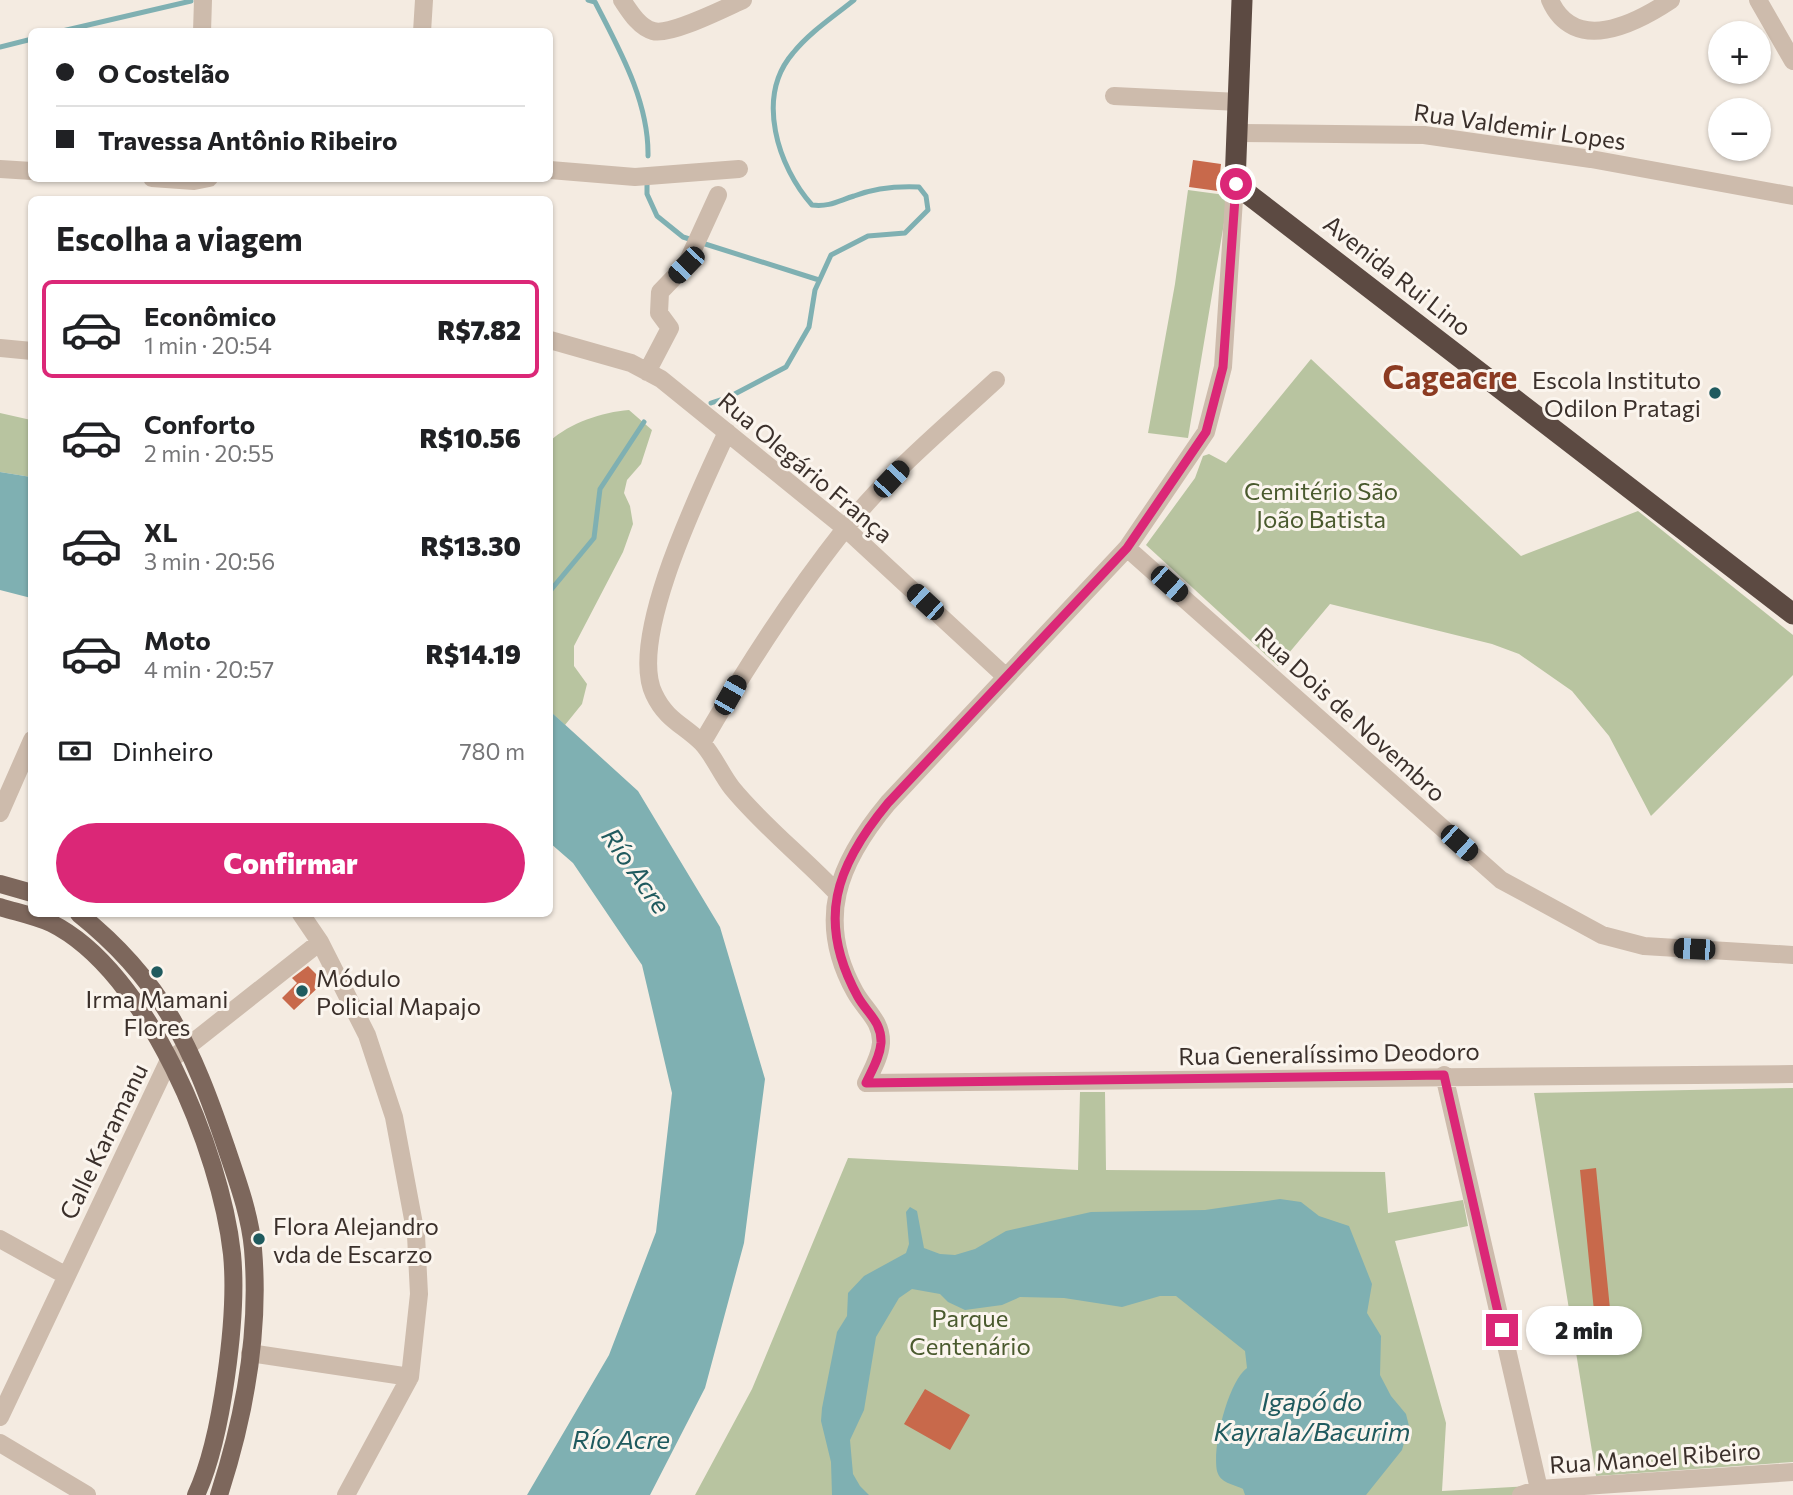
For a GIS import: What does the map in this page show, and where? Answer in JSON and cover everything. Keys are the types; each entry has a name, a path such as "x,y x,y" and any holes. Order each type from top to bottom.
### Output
{"highway":[{"path":"1236,184 1242,0"},
{"name":"Avenida Rui Lino","path":"1236,184 1793,614"}],"main road":[{"path":"0,884 28,892"},
{"path":"0,907 28,916"},
{"path":"32,917 51,923 104,964 150,1023 191,1108 212,1169 232,1256 231,1319 214,1439 196,1495"},
{"path":"83,917 112,940 141,972 188,1045 244,1199 253,1248 254,1296 250,1353 231,1458 219,1495"}],"street":[{"path":"202,28 203,0"},
{"path":"422,28 424,0"},
{"path":"622,0 645,27 662,32 743,0"},
{"path":"1550,0 1566,21 1582,30 1598,32 1622,27 1671,0"},
{"path":"1758,0 1793,61"},
{"path":"1114,96 1239,102"},
{"name":"Rua Valdemir Lopes","path":"1237,133 1424,135 1591,159 1793,196"},
{"path":"0,169 28,171"},
{"path":"553,170 635,177 739,169"},
{"path":"837,894 843,870 864,832 1004,676 1127,548 1206,432 1223,367 1236,184"},
{"path":"647,372 670,328 659,313 660,292 686,265 718,195"},
{"name":"Rua Olegário França","path":"553,341 631,363 647,372 727,432 845,528 1004,676"},
{"path":"0,348 28,351"},
{"path":"702,743 758,647 845,528 907,463 996,380"},
{"path":"727,432 675,554 653,628 648,664 653,693 672,721 702,743 730,786 837,894"},
{"name":"Rua Dois de Novembro","path":"1127,548 1501,880 1602,936 1644,946 1793,955"},
{"path":"0,813 28,749"},
{"name":"Rua Generalíssimo Deodoro","path":"837,894 833,924 842,967 861,1002 874,1017 879,1031 878,1056 866,1083 1444,1075 1793,1074"},
{"path":"303,917 320,942 367,1035 397,1129 416,1235 419,1294 410,1377 346,1495"},
{"name":"Calle Karamanu","path":"0,1417 168,1062 320,942"},
{"path":"1444,1075 1539,1489"},
{"path":"0,1239 65,1275"},
{"path":"250,1353 410,1377"},
{"path":"0,1443 87,1495"},
{"name":"Rua Manoel Ribeiro","path":"1521,1495 1539,1489 1793,1472"}],"green space":[{"path":"1188,190 1225,195 1225,217 1188,438 1148,433 1175,284"},
{"name":"Cemitério São João Batista","path":"1311,359 1521,556 1638,511 1793,635 1793,675 1651,816 1609,736 1572,691 1519,654 1492,644 1330,604 1278,666 1146,545 1195,478 1203,456 1209,454 1226,463"},
{"path":"629,410 652,430 641,464 627,480 624,493 630,506 633,524 623,552 574,646 574,666 587,684 582,704 565,725 553,714 553,439 587,419"},
{"path":"0,413 28,419 28,477 0,472"},
{"path":"1793,1088 1793,1462 1596,1476 1534,1093"},
{"name":"Parque Centenário","path":"1080,1092 1105,1092 1106,1170 1385,1172 1388,1213 1463,1200 1468,1226 1395,1241 1446,1423 1442,1491 1529,1486 1512,1495 695,1495 752,1389 848,1158 1078,1170"}],"water":[{"path":"0,472 28,477 28,597 0,590"},
{"name":"Río Acre","path":"553,714 638,791 720,927 765,1079 744,1243 705,1388 650,1495 527,1495 609,1355 656,1232 672,1093 642,965 573,863 553,846"},
{"name":"Igapó do Kayrala/Bacurim","path":"1280,1199 1301,1202 1319,1216 1349,1226 1372,1284 1367,1313 1381,1336 1380,1375 1391,1396 1406,1414 1409,1426 1402,1450 1366,1495 1245,1495 1243,1489 1221,1478 1216,1460 1219,1432 1228,1400 1240,1375 1247,1368 1245,1351 1176,1296 1160,1296 1122,1307 1064,1298 1020,1297 1002,1305 965,1310 948,1302 940,1294 912,1289 899,1298 876,1337 864,1410 850,1440 853,1474 869,1495 832,1495 831,1462 821,1421 837,1332 847,1316 848,1293 864,1276 906,1253 909,1244 906,1212 910,1207 917,1211 924,1248 940,1254 955,1255 975,1249 1006,1231 1091,1212 1205,1210"}],"building":[{"path":"1193,160 1221,164 1218,191 1189,187"},
{"name":"Módulo Policial Mapajo","path":"308,966 324,982 294,1010 282,998 297,983 292,978"},
{"path":"1596,1168 1611,1319 1595,1321 1580,1170"},
{"path":"925,1389 970,1415 950,1450 904,1424"}],"waterway":[{"path":"588,0 595,2 631,76 644,115 648,156"},
{"path":"711,403 729,397 786,367 809,327 815,290 831,255 868,236 905,233 928,210 926,196 919,187 878,189 829,204 812,205 789,171 781,152 773,110 775,90 782,71 793,53 807,38 854,0"},
{"path":"75,28 191,1"},
{"path":"0,47 28,40"},
{"path":"647,182 647,194 657,216 683,237 819,280"},
{"path":"553,587 594,538 600,489 644,422"}],"place":[{"name":"Escola Instituto Odilon Pratagi","path":"1715,393"},
{"name":"Irma Mamani Flores","path":"157,972"},
{"name":"Módulo Policial Mapajo","path":"302,991"},
{"name":"Flora Alejandro vda de Escarzo","path":"259,1239"}],"district":[{"name":"Cageacre","path":"1450,376"}],"route":[{"path":"1236,184 1223,367 1206,432 1186,466 1127,548 1004,676 888,803 864,832 843,870 833,924 842,967 861,1002 874,1017 881,1042 866,1083 1444,1075 1502,1330"}]}
